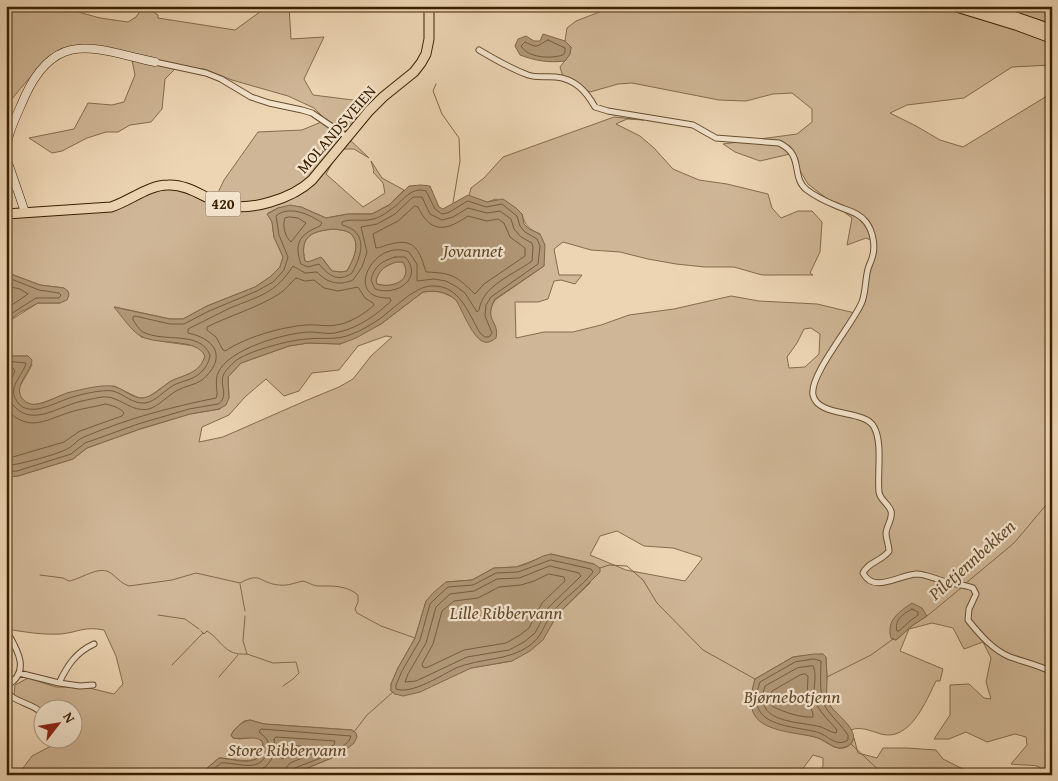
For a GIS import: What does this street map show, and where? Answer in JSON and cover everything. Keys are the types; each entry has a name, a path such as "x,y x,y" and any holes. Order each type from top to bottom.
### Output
{"highway":[{"path":"955,6 1052,38"},
{"path":"982,6 1052,30"}],"main road":[{"name":"MOLANDSVEIEN","path":"6,214 111,206 126,202 154,188 168,184 182,186 229,206 244,206 265,202 292,194 306,186 383,96 414,72 421,63 426,54 429,39 429,6"}],"street":[{"path":"6,150 14,121 34,77 44,64 56,56 73,49 90,48 206,73 269,103 312,113 347,137"},
{"path":"479,50 526,74 536,77 558,77 576,84 587,92 595,106 608,111 693,124 716,138 779,143 792,152 798,176 804,187 832,204 856,213 867,223 874,247 868,269 865,292 852,321 818,375 814,384 813,394 821,406 864,419 870,422 876,432 879,490 882,499 891,511 886,534 889,551 885,556 865,569 863,573 872,582 884,582 916,574 973,588 976,594 968,609 968,620 988,642 1011,657 1052,672"},
{"path":"6,157 25,212"},
{"path":"6,630 17,648 21,667 16,679 6,686"},
{"path":"58,683 77,655 94,644"},
{"path":"19,673 58,683 80,686 93,685"},
{"path":"6,692 17,700 32,706"}],"shaded area":[{"path":"6,6 57,6 100,18 128,22 136,17 144,6 158,15 158,18 235,30 268,6 289,6 291,39 324,37 304,79 313,95 369,102 348,138 369,158 354,149 340,149 326,174 363,207 385,193 383,183 373,172 371,161 382,178 404,190 389,205 372,214 348,214 326,218 301,207 278,208 268,213 272,222 274,237 283,257 280,267 270,277 255,287 207,306 183,319 170,319 115,307 141,337 195,346 202,350 205,356 202,364 194,372 171,381 147,398 139,398 114,386 68,393 33,405 25,402 20,396 19,388 32,365 28,356 6,356 6,323 38,303 60,303 64,288 40,285 11,274 6,275 6,217 107,209 143,194 170,188 198,197 215,199 224,180 258,132 302,130 326,120 314,108 288,96 232,80 204,69 175,69 165,79 162,109 151,122 130,125 118,132 106,132 87,138 62,151 52,153 29,138 74,129 88,103 112,105 124,102 135,75 132,60 87,51 64,53 38,69 11,100 6,99"},
{"path":"615,6 1052,6 1052,65 1012,67 964,98 907,105 890,113 940,140 963,147 1052,93 1052,775 1045,773 1037,766 1011,764 1027,745 1026,737 1015,734 987,742 966,732 949,739 934,739 950,715 950,685 969,684 984,698 991,699 986,682 991,658 983,642 964,649 953,628 932,623 909,629 900,651 943,669 940,681 936,681 916,718 900,732 891,735 862,729 851,730 831,707 825,694 827,677 826,657 823,654 793,657 755,679 751,697 752,710 755,715 767,723 818,738 839,748 847,747 854,738 858,753 877,758 883,748 936,750 943,759 967,771 969,775 819,775 823,766 823,758 813,755 798,775 291,775 341,754 354,732 352,730 264,724 250,720 244,721 231,735 233,738 240,739 257,737 262,741 263,750 261,756 249,760 219,758 199,775 18,775 32,756 47,748 82,748 82,698 32,698 32,707 14,695 15,685 28,678 56,687 85,687 114,694 123,684 116,656 104,630 86,629 54,634 6,629 6,477 18,476 73,459 87,448 140,429 190,414 220,409 229,398 228,377 241,363 289,346 308,343 340,344 381,324 423,292 442,292 495,326 490,313 495,300 544,266 540,234 528,227 522,214 496,199 487,202 469,196 471,188 484,178 503,157 614,117 644,120 627,119 616,124 640,136 673,169 699,180 727,184 768,194 772,208 781,218 798,211 812,211 822,222 820,252 810,273 813,275 762,275 734,267 676,264 620,252 591,250 563,242 554,249 559,275 582,275 575,284 561,280 554,281 548,299 538,302 515,302 516,338 544,332 573,332 629,315 674,309 731,296 759,301 817,304 855,313 864,295 873,241 866,238 847,245 852,218 808,184 790,154 760,161 735,152 723,144 797,134 812,122 812,109 792,93 773,94 746,101 719,100 632,83 618,84 590,92 564,80 560,67 570,54 571,47 565,41 567,28 576,21","holes":["811,328 820,334 819,354 805,367 789,368 787,357 804,329","386,336 392,337 371,356 353,379 339,387 223,437 199,442 202,427 229,415 245,397 266,379 284,396 299,391 312,373 339,370 358,346","617,531 644,546 673,548 701,557 702,559 685,581 626,570 590,555 600,536","551,554 594,564 590,583 557,615 551,626 512,661 471,668 446,679 395,694 391,691 391,684 398,668 415,638 426,601 446,582 472,580 494,568 516,567","927,616 896,640 892,639 890,633"]},
{"path":"334,229 348,232 354,237 355,252 347,271 332,271 323,259 305,261 304,246 309,236 319,231"},
{"path":"396,262 403,262 406,268 404,278 395,284 377,284 376,280 379,273"}],"water":[{"path":"543,34 565,41 571,47 570,54 565,61 542,61 520,55 515,46 518,39 526,36 534,41 540,41"},
{"name":"Jovannet","path":"409,186 430,186 439,207 443,209 468,195 487,202 503,199 522,214 524,224 529,229 540,234 545,245 544,266 495,299 492,306 491,317 497,332 496,338 486,342 478,338 453,297 441,292 423,292 381,324 356,338 340,344 308,343 289,346 241,363 228,377 229,398 226,405 219,409 190,414 140,429 87,448 73,459 18,476 6,477 6,356 28,356 32,360 21,384 20,393 22,398 32,404 44,403 62,395 92,387 105,386 116,387 140,398 149,396 169,382 194,371 201,364 205,356 194,346 157,341 141,336 130,327 114,307 170,319 183,319 207,306 255,287 270,277 280,267 283,257 274,237 272,222 267,214 278,208 290,205 301,207 326,218 348,214 372,214 389,205","holes":["334,229 348,232 354,237 355,252 347,271 332,271 321,257 308,262 305,261 304,246 309,236 319,231","396,262 403,262 406,268 404,278 395,284 377,284 376,280 379,273"]},
{"path":"11,274 40,285 64,288 68,291 69,295 67,300 60,303 38,303 19,313 6,323 6,275"},
{"name":"Lille Ribbervann","path":"551,554 594,564 600,568 600,572 557,615 543,640 530,651 512,661 471,668 420,692 403,696 391,691 391,684 398,668 415,638 426,601 434,592 446,582 472,580 494,568 516,567"},
{"path":"912,603 922,608 927,616 896,640 891,638 890,626 892,621 898,613"},
{"name":"Bjørnebotjenn","path":"823,654 826,657 828,702 853,732 852,742 845,747 839,748 815,737 774,729 760,721 753,712 751,698 755,679 793,657"},
{"name":"Store Ribbervann","path":"250,720 264,724 352,730 356,733 357,737 354,743 341,754 291,775 199,775 219,758 248,761 258,758 263,748 262,741 255,738 233,738 231,735 244,722"}],"waterway":[{"path":"436,84 433,91 442,114 459,138 460,161 453,203"},
{"name":"Piletjennbekken","path":"966,583 1014,543 1052,498"},
{"path":"600,568 609,565 627,566 643,580 657,603 703,650 755,679"},
{"path":"40,575 63,578 69,581 95,572 105,571 129,586 172,580 196,573 240,583 256,578 279,585 303,581 316,586 339,587 349,589 358,595 355,609 357,613 381,626 415,638"},
{"path":"240,584 245,611"},
{"name":"Piletjennbekken","path":"927,616 961,588"},
{"path":"158,615 185,619 199,629"},
{"path":"245,616 243,641 247,654 273,663 296,662 299,673 283,686"},
{"path":"201,631 204,634 207,631 233,653 247,654"},
{"path":"172,665 203,633"},
{"path":"827,677 871,655 893,639"},
{"path":"219,677 238,655"},
{"path":"354,732 367,715 393,692"},
{"path":"851,744 884,775"}]}
